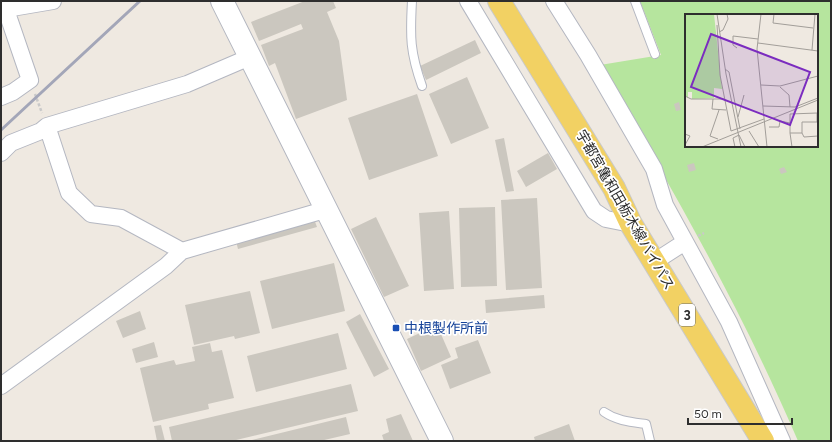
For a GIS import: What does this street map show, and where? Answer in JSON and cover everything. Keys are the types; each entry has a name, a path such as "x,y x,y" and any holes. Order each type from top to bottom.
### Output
{"main road":[{"name":"宇都宮亀和田栃木線バイパス","path":"499,1 614,188 631,224 763,441"}],"street":[{"path":"1,97 13,92 30,80 5,5 53,1"},
{"path":"222,1 328,209 442,441"},
{"path":"468,1 594,211 606,219 631,224"},
{"path":"554,1 588,55 654,169 665,206 728,322 782,441"},
{"path":"1,153 11,143 42,131 47,126 187,84 250,57"},
{"path":"47,126 69,193 91,214 121,218 182,251"},
{"path":"1,386 166,266 182,251 328,209"},
{"path":"654,262 685,242"}],"lane":[{"path":"412,1 410,45 413,62 422,86"},
{"path":"634,1 655,54"},
{"path":"604,412 626,422 646,424 650,441"}],"path":[{"path":"30,80 47,126"}],"green space":[{"path":"640,1 831,1 831,441 798,441 754,344 730,297 680,203 600,65 661,55"}],"building":[{"path":"305,1 333,1 336,8 327,12 339,41 347,100 296,119 275,63 269,66 261,45 303,29 301,24 259,41 251,22"},
{"path":"475,40 481,53 426,80 420,66"},
{"path":"467,77 489,128 451,144 429,94"},
{"path":"417,94 438,156 369,180 348,118"},
{"path":"679,102 681,110 676,111 674,104"},
{"path":"504,138 514,191 506,192 495,140"},
{"path":"548,153 557,169 526,187 517,171"},
{"path":"694,163 696,170 689,172 687,165"},
{"path":"784,167 787,172 781,174 779,169"},
{"path":"537,198 542,288 506,290 501,200"},
{"path":"495,207 497,286 461,287 459,208"},
{"path":"449,211 454,289 424,291 419,213"},
{"path":"376,217 409,286 384,297 351,229"},
{"path":"314,219 317,227 238,249 236,241"},
{"path":"334,263 345,311 272,329 260,281"},
{"path":"250,291 260,333 235,339 234,336 194,345 185,305"},
{"path":"544,295 545,308 486,313 485,300"},
{"path":"140,311 146,329 123,338 116,321"},
{"path":"360,314 389,369 374,377 346,322"},
{"path":"437,325 451,357 421,371 407,339"},
{"path":"338,333 347,369 256,392 247,356"},
{"path":"478,340 491,373 450,389 441,365 458,358 455,348"},
{"path":"154,342 158,357 136,363 132,349"},
{"path":"210,343 212,352 222,350 234,398 208,404 209,409 153,422 140,368 174,360 176,365 195,361 192,347"},
{"path":"351,384 358,411 232,441 172,441 169,427"},
{"path":"401,414 413,441 384,441 382,435 389,432 386,419"},
{"path":"346,417 350,434 320,441 248,441"},
{"path":"569,424 575,441 535,441 534,437"},
{"path":"161,425 165,441 157,441 154,426"}],"railway":[{"path":"1,130 140,1"}],"place":[{"name":"中根製作所前","path":"396,328"}]}
